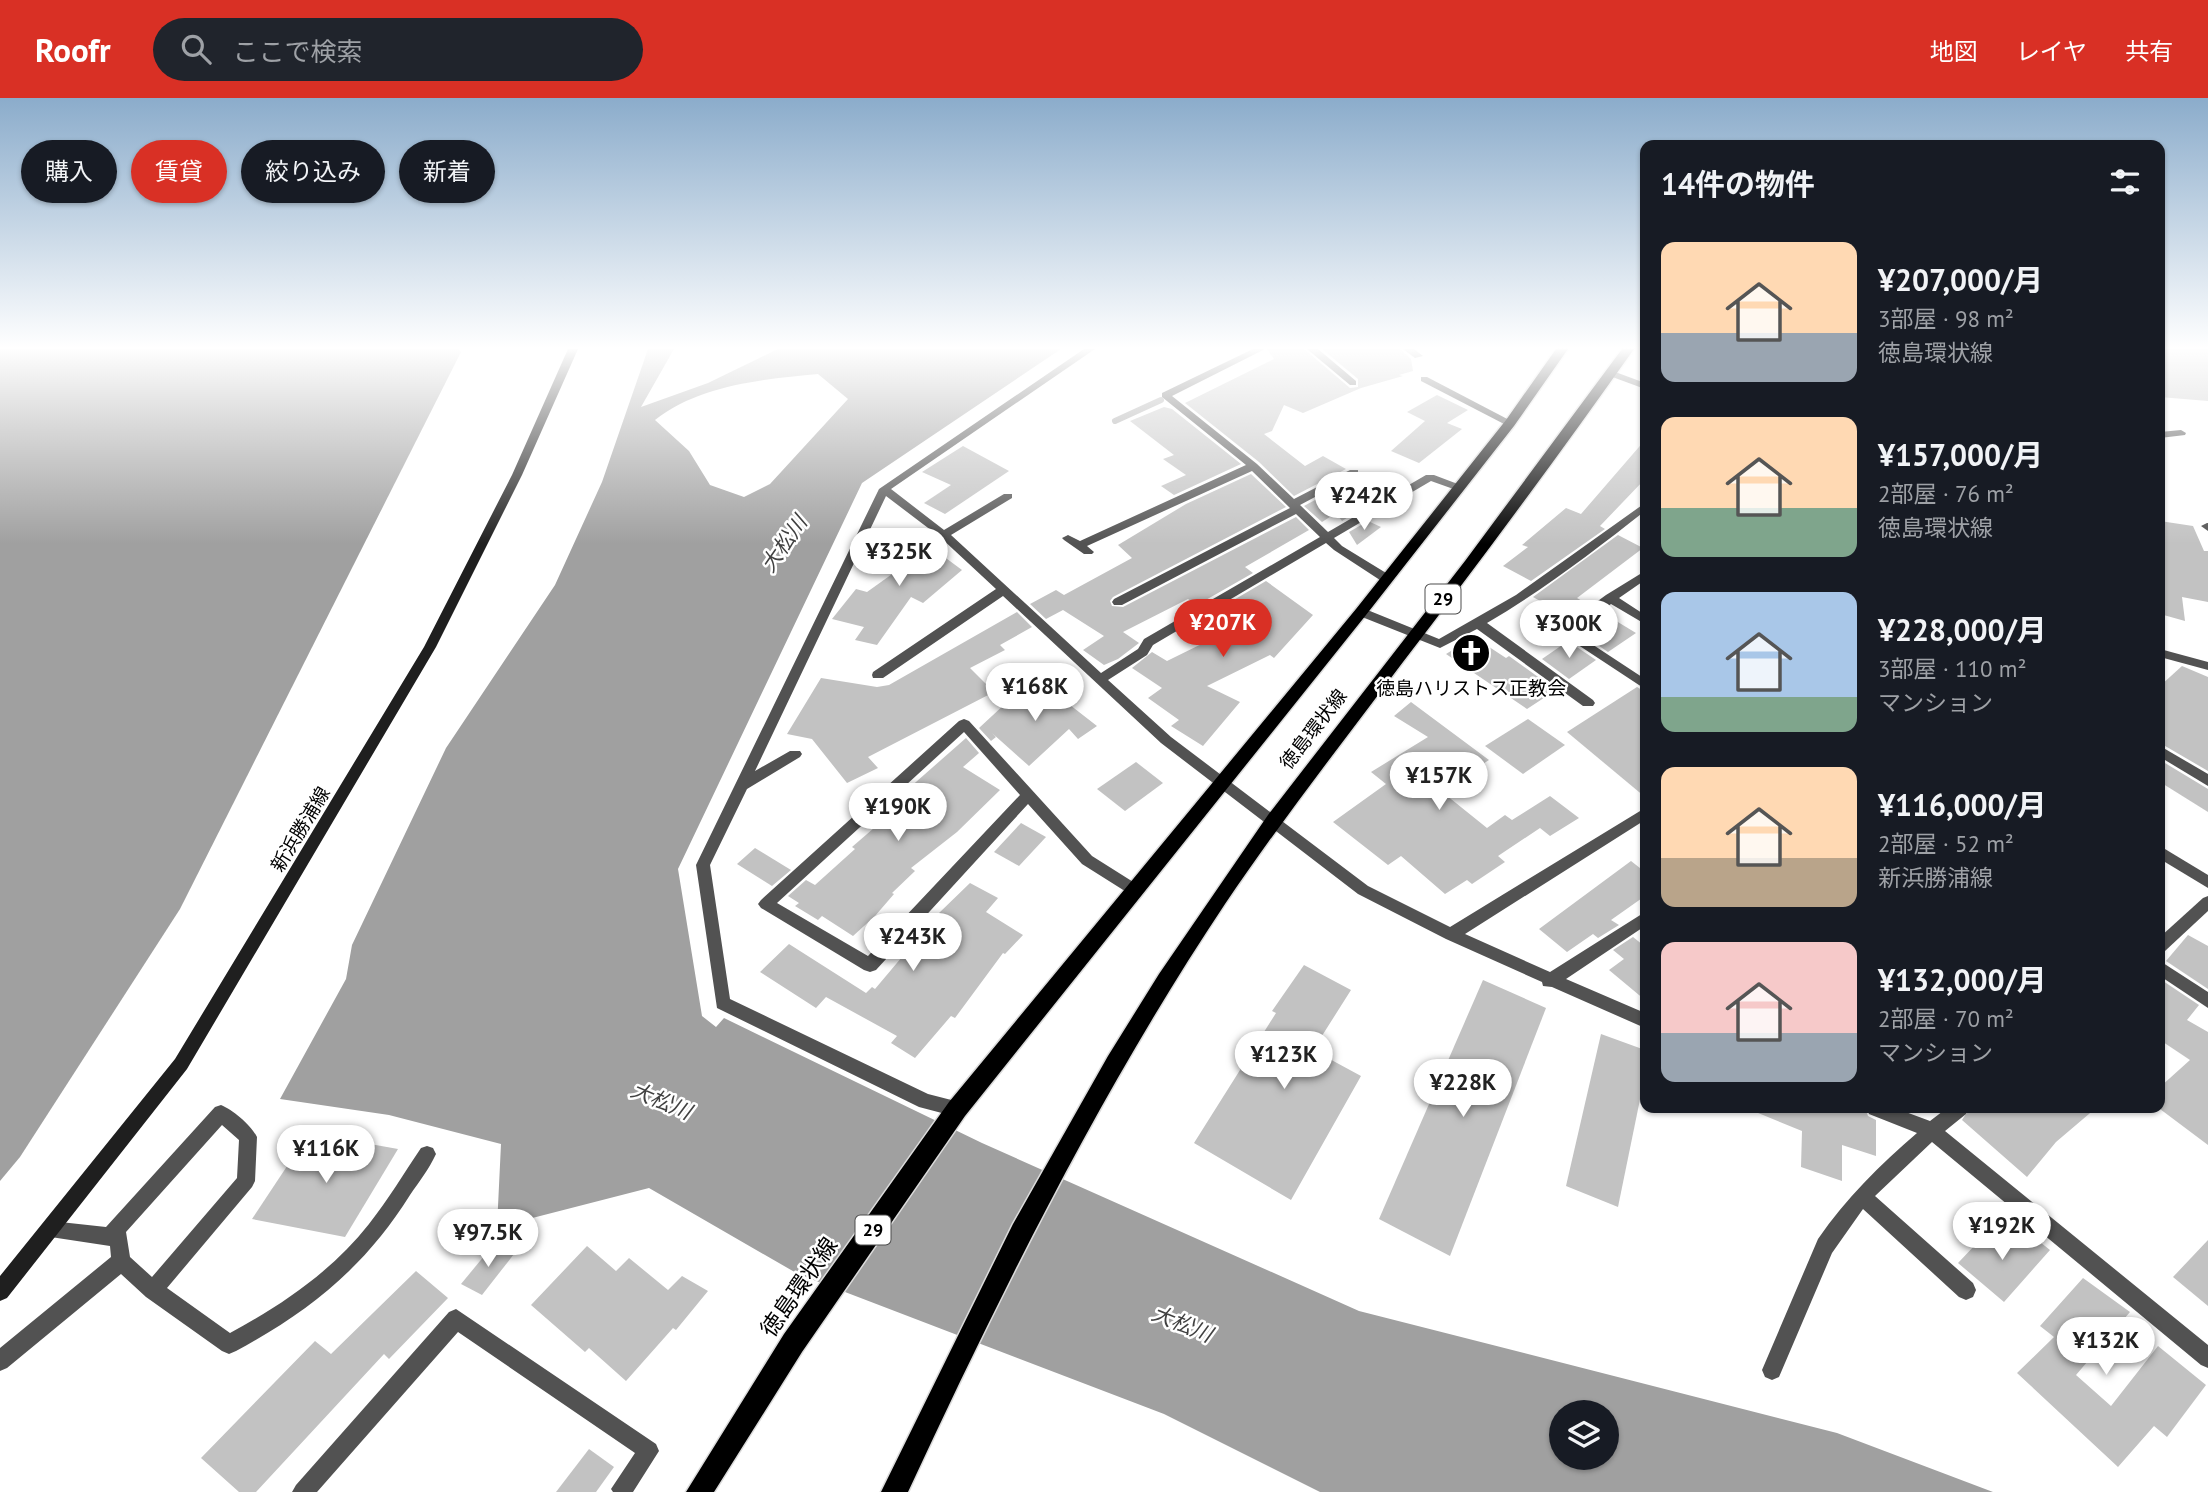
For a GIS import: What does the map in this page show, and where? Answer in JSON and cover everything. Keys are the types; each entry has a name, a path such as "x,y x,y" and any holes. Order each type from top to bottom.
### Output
{"main road":[{"name":"新浜勝浦線","path":"0,1291 181,1063 430,646 517,475 544,414"},
{"name":"徳島環状線","path":"699,1492 793,1343 954,1113 1133,889 1361,612 1516,414"},
{"name":"徳島環状線","path":"894,1492 944,1383 1059,1159 1175,968 1273,821 1417,634 1580,414"}],"street":[{"path":"954,1113 723,1003 702,865 884,489 994,414"},
{"path":"1189,414 1253,466 1328,539 1387,579"},
{"path":"1493,414 1510,423"},
{"path":"2165,435 2181,433"},
{"path":"1068,538 1084,549 1253,466"},
{"path":"1118,602 1295,507 1354,472"},
{"path":"1100,680 1143,652 1147,642 1328,539 1430,477 1459,488"},
{"path":"884,489 944,536 1166,740 1363,890 1549,981 1640,1019"},
{"path":"944,536 1008,496"},
{"path":"1361,612 1440,644 1479,624 1528,592 1640,510"},
{"path":"1640,578 1563,631 1640,682"},
{"path":"878,675 1003,590"},
{"path":"1610,598 1640,617"},
{"path":"1479,624 1588,703"},
{"path":"2165,654 2208,666"},
{"path":"1028,795 870,965 766,904 964,724 1087,860 1133,889"},
{"path":"740,786 795,754"},
{"path":"2165,754 2206,778"},
{"path":"1451,935 1640,816"},
{"path":"2165,855 2208,882"},
{"path":"2165,941 2208,902"},
{"path":"1549,981 1640,921"},
{"path":"2165,971 2208,1001"},
{"path":"110,1236 221,1113 248,1137 246,1181 153,1290"},
{"path":"1888,1113 1931,1130 2208,1358"},
{"path":"1772,1370 1826,1245 1863,1198 1931,1130 1953,1113"},
{"path":"51,1230 119,1238 121,1261 153,1290 229,1344 275,1320 308,1296 366,1242 427,1154"},
{"path":"1863,1198 1966,1290"},
{"path":"0,1361 121,1261"},
{"path":"303,1492 456,1319 649,1451 622,1489"}],"water":[{"path":"0,414 430,414 180,909 20,1157 0,1181"},
{"name":"大松川","path":"626,414 663,414 655,420 689,451 710,485 744,497 770,484 834,414 964,414 862,483 678,869 702,1016 716,1027 724,1018 982,1143 1359,1311 1837,1433 1993,1492 1320,1492 1164,1414 798,1274 649,1188 497,1227 501,1144 389,1115 280,1099 346,979 352,945 446,748 555,585 602,482"}],"building":[{"path":"1147,414 1178,414 1241,464 1174,495 1161,486 1186,475 1163,459 1174,455 1130,421"},
{"path":"1199,414 1280,414 1272,431 1264,434 1305,466 1323,456 1346,469 1294,496 1259,462"},
{"path":"1411,414 1461,414 1447,423 1462,429 1419,463 1391,451 1425,421"},
{"path":"963,446 1009,471 945,514 924,503 951,485 922,472"},
{"path":"1640,446 1640,484 1600,526 1605,529 1531,581 1503,566 1528,547 1522,545 1566,508 1581,514"},
{"path":"1251,474 1286,507 1113,597 1110,601 1112,606 1123,607 1296,517 1309,530 1245,567 1253,573 1197,605 1188,599 1123,632 1139,643 1118,659 1104,665 1083,650 1104,636 1063,610 1046,619 1030,604 1056,590 1064,595 1132,558 1118,545 1186,504"},
{"path":"1359,476 1382,488 1346,511 1353,514 1342,521 1336,513 1322,522 1304,506"},
{"path":"1368,521 1381,527 1357,545 1349,532"},
{"path":"2165,522 2193,526 2204,551 2208,551 2208,602 2182,597 2185,621 2165,615"},
{"path":"916,531 942,544 935,550 962,570 923,603 911,597 877,645 855,640 864,627 832,619 856,589 867,592 909,562 888,551"},
{"path":"1618,535 1640,546 1640,550 1577,598 1589,605 1570,618 1533,597"},
{"path":"1266,581 1313,615 1274,658 1270,655 1207,686 1240,702 1203,746 1171,726 1179,720 1148,698 1162,688 1132,668 1152,652 1167,661 1232,629 1210,614"},
{"path":"1017,612 1032,627 1000,645 1005,650 970,668 994,692 868,757 878,768 847,783 812,739 787,734 821,678 877,687 889,685"},
{"path":"1603,613 1636,633 1608,652 1580,633 1588,628 1584,626"},
{"path":"1474,637 1506,658 1509,656 1556,690 1527,709 1446,654"},
{"path":"1568,641 1596,660 1569,679 1542,659"},
{"path":"2182,666 2208,677 2208,771 2165,746 2165,681"},
{"path":"1043,684 1097,726 1078,739 1069,729 1029,766 992,733 996,737 991,741 979,728 1006,703"},
{"path":"1637,687 1640,689 1640,793 1567,732"},
{"path":"1411,702 1489,760 1441,791 1487,828 1505,815 1512,820 1550,796 1579,818 1550,836 1540,828 1498,856 1505,862 1472,884 1467,880 1445,894 1401,856 1388,865 1333,822 1386,784 1371,772 1428,737 1394,716"},
{"path":"1528,719 1565,745 1523,774 1485,746"},
{"path":"966,738 979,753 963,767 1000,790 957,832 911,868 915,871 892,893 894,894 875,916 853,936 822,916 818,920 795,906 799,903 788,896 806,880 815,885 855,849 852,847 889,815 883,811"},
{"path":"1136,762 1163,783 1125,811 1097,789"},
{"path":"2165,763 2208,789 2208,812 2165,785"},
{"path":"1021,823 1046,837 1019,866 994,852"},
{"path":"755,848 791,870 772,886 737,864"},
{"path":"1631,861 1640,868 1640,900 1611,920 1619,925 1598,938 1593,934 1567,952 1539,929"},
{"path":"970,883 998,898 986,912 1023,935 1003,953 955,1018 951,1016 915,1058 891,1043 897,1036 826,997 816,1008 760,972 789,944 866,993 872,987 875,989 939,913"},
{"path":"2188,935 2208,946 2208,989 2166,961"},
{"path":"1633,937 1640,943 1640,996 1609,970 1624,959 1613,950"},
{"path":"1304,965 1351,990 1313,1050 1361,1076 1291,1200 1194,1143 1276,1013 1272,1011"},
{"path":"1483,980 1546,1008 1450,1256 1379,1219"},
{"path":"2165,982 2199,1005 2187,1020 2208,1032 2208,1145 2165,1113 2165,1082 2190,1060 2165,1043"},
{"path":"1601,1034 1640,1048 1640,1099 1618,1207 1566,1186"},
{"path":"1758,1113 1867,1113 1876,1120 1876,1156 1842,1145 1842,1181 1801,1167 1802,1131"},
{"path":"1967,1113 2090,1113 2056,1142 2027,1177 1962,1120"},
{"path":"309,1133 398,1149 345,1237 252,1219"},
{"path":"1995,1224 2025,1248 2035,1238 2050,1250 2004,1302 1958,1263"},
{"path":"2208,1240 2208,1306 2173,1277"},
{"path":"494,1244 514,1254 482,1295 461,1284"},
{"path":"587,1246 616,1271 629,1258 668,1290 682,1276 708,1291 676,1330 673,1328 626,1381 589,1348 585,1352 531,1305"},
{"path":"416,1271 448,1298 389,1359 384,1354 256,1492 239,1492 201,1458 315,1341 331,1354"},
{"path":"2083,1278 2130,1312 2076,1375 2111,1406 2158,1346 2206,1385 2167,1437 2154,1426 2118,1467 2017,1373 2054,1337 2040,1326"},
{"path":"589,1449 614,1467 596,1492 556,1492"}],"waterway":[{"path":"1115,421 1130,414"}],"place":[{"name":"徳島ハリストス正教会","path":"1471,653"}]}
